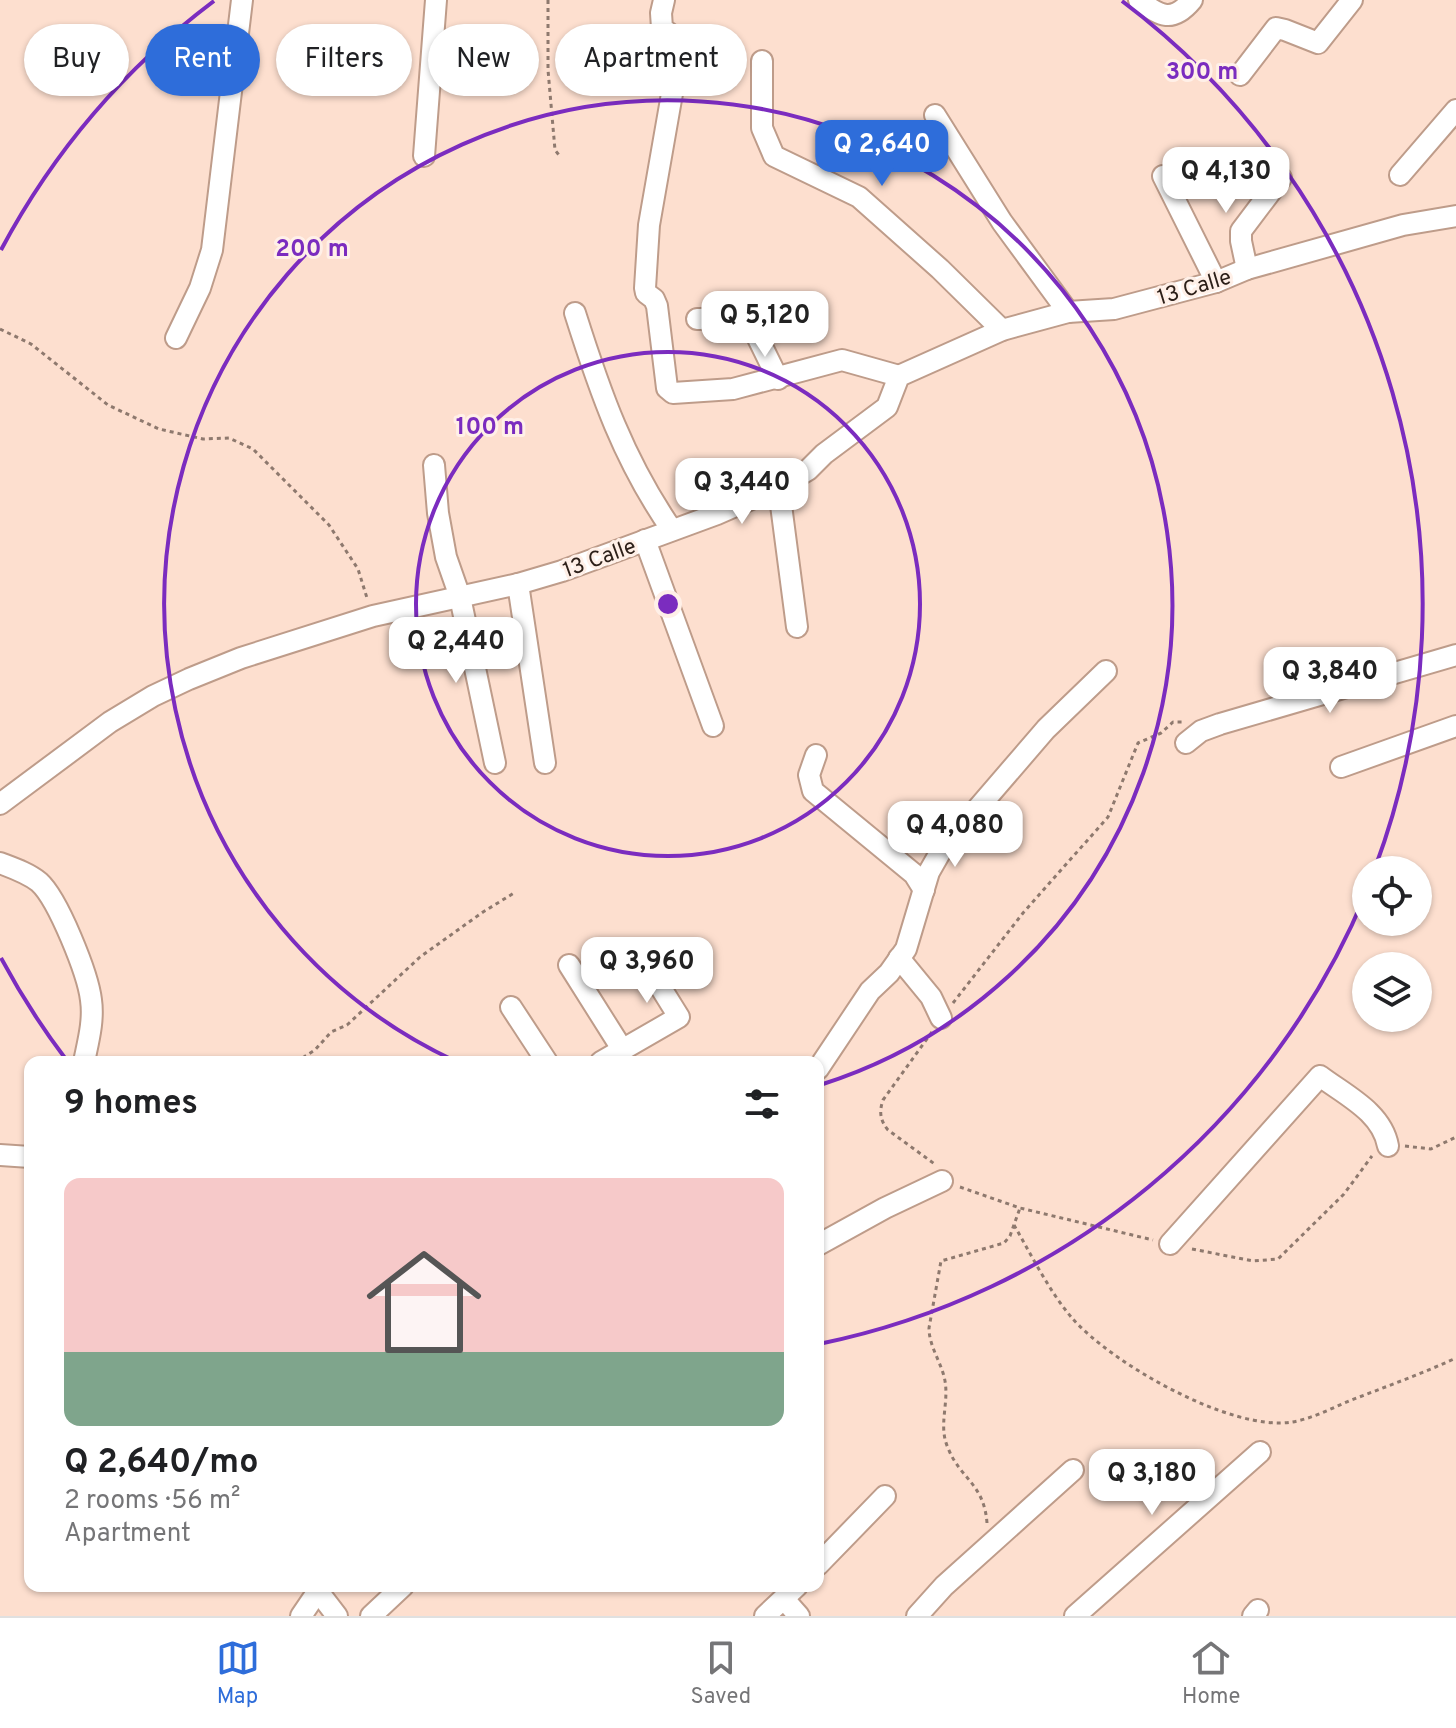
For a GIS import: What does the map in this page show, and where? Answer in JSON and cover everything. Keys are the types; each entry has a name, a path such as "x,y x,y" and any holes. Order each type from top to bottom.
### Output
{"street":[{"path":"176,338 200,288 212,250 242,0"},
{"path":"424,156 436,0"},
{"path":"664,0 662,28 674,37 675,43 673,88 649,225 645,288 657,306 667,388 673,393 733,389 842,360 899,376"},
{"path":"1139,0 1154,13 1170,16 1192,0"},
{"path":"1240,75 1276,28 1318,43 1352,0"},
{"path":"762,61 762,128 774,156 859,197 940,269 1002,330"},
{"path":"1400,175 1456,110"},
{"path":"935,115 1002,222 1068,312"},
{"path":"1163,176 1216,282"},
{"path":"1247,269 1241,231 1281,178"},
{"name":"13 Calle","path":"0,804 80,743 153,696 241,658 373,616 518,584 603,557 781,486 808,470 824,454 887,407 899,376 1002,330 1068,312 1114,309 1216,282 1247,269 1403,225 1456,216"},
{"path":"575,313 603,400 621,444 672,530"},
{"path":"697,319 746,322 753,328 778,379"},
{"path":"434,465 446,557 460,597 495,763"},
{"path":"781,486 797,627"},
{"path":"645,540 713,726"},
{"path":"518,584 545,763"},
{"path":"1186,743 1201,731 1220,724 1456,655"},
{"path":"824,1060 870,991 906,949 929,872 941,851 1046,729 1106,671"},
{"path":"1341,767 1456,726"},
{"path":"816,755 809,775 813,791 914,874 924,890"},
{"path":"0,863 40,883 64,923 91,999 91,1024 85,1056"},
{"path":"899,958 931,997 941,1018"},
{"path":"569,965 622,1049"},
{"path":"611,1056 679,1017 651,972"},
{"path":"511,1007 543,1056"},
{"path":"1170,1244 1320,1076 1374,1116 1381,1125 1388,1146"},
{"path":"0,1155 24,1157"},
{"path":"824,1242 942,1181"},
{"path":"1075,1616 1260,1452"},
{"path":"917,1616 944,1586 1073,1470"},
{"path":"824,1559 885,1496"},
{"path":"301,1616 314,1592"},
{"path":"319,1592 337,1616"},
{"path":"371,1616 397,1592"},
{"path":"765,1616 791,1592 799,1616"}],"path":[{"path":"548,0 548,70 555,150 559,155"},
{"path":"0,329 31,344 108,405 159,429 203,439 229,438 253,449 329,525 358,569 373,616"},
{"path":"1186,743 1189,726 1183,721 1173,722 1161,733 1138,743 1108,817 1023,913 941,1018 883,1100 880,1113 882,1122 907,1146 932,1161 942,1181 1020,1208 1253,1261 1278,1259 1344,1194 1371,1158 1388,1146 1431,1149 1456,1137"},
{"path":"306,1056 331,1032 347,1025 420,957 514,893"},
{"path":"993,1541 987,1529 986,1510 980,1492 946,1445 943,1424 946,1384 929,1333 941,1261 1008,1241 1020,1208"},
{"path":"1014,1225 1056,1295 1080,1326 1121,1360 1220,1411 1255,1420 1291,1422 1456,1358"}]}
